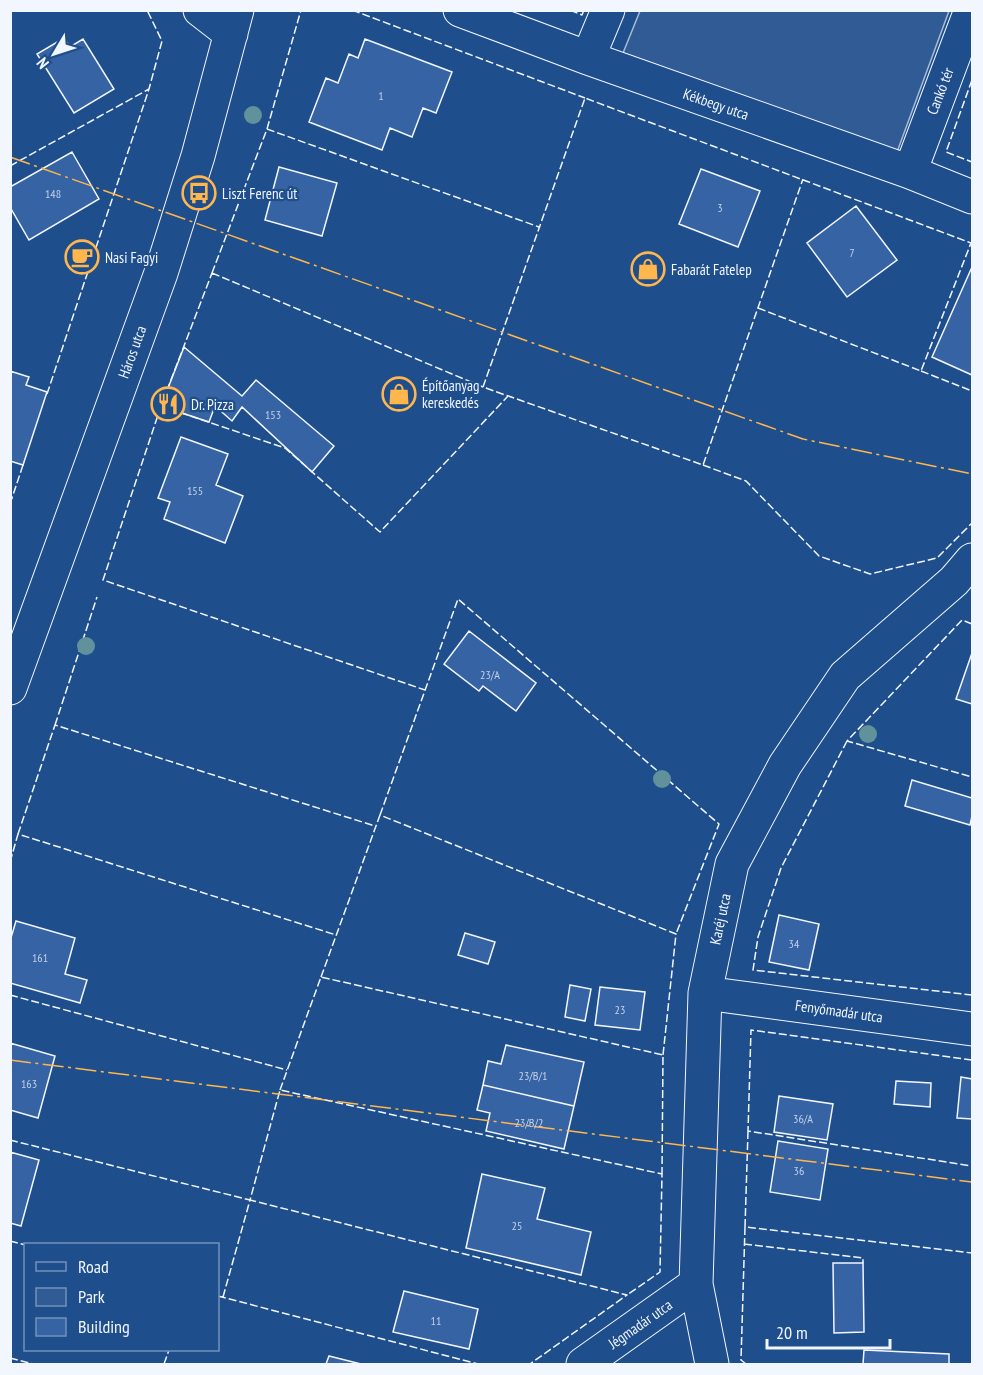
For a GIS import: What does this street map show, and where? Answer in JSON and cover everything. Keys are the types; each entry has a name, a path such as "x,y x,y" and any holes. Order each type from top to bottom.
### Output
{"street":[{"path":"200,10 234,22"},
{"name":"Kékbegy utca","path":"460,10 588,58 910,172 972,197"},
{"path":"588,58 608,10"},
{"name":"Cankó tér","path":"910,172 971,10"},
{"name":"Háros utca","path":"10,688 160,273 198,156 234,22"},
{"name":"Karéj utca","path":"712,1365 696,1284 705,993 732,864 785,765 845,676 966,576"},
{"name":"Fenyőmadár utca","path":"705,993 972,1029"},
{"name":"Jégmadár utca","path":"583,1365 696,1284"}],"green space":[{"path":"640,11 949,11 897,152 623,53"}],"building":[{"path":"64,38 70,47 83,39 114,89 74,113 37,54"},
{"path":"365,39 452,72 436,113 423,108 412,137 390,128 382,150 309,122 326,78 338,83 349,54 358,58"},
{"path":"72,152 99,199 29,240 10,207 10,187"},
{"path":"279,167 337,183 322,236 265,220"},
{"path":"701,169 760,191 738,247 679,224"},
{"path":"856,206 897,260 847,297 807,243"},
{"path":"972,267 972,375 932,357"},
{"path":"184,347 242,396 256,380 334,446 312,472 242,407 232,421 215,406 209,422 161,406"},
{"path":"10,371 29,377 26,385 47,392 23,465 10,461"},
{"path":"181,437 228,454 216,485 243,496 225,543 164,519 170,502 158,498"},
{"path":"469,631 536,683 516,711 483,686 479,691 444,664"},
{"path":"972,653 972,704 956,699"},
{"path":"912,780 972,798 970,825 905,806"},
{"path":"779,915 819,924 809,970 769,962"},
{"path":"16,921 75,938 65,974 87,980 80,1003 10,983 10,941"},
{"path":"465,933 495,942 488,964 458,955"},
{"path":"570,985 591,989 585,1021 565,1017"},
{"path":"600,987 645,992 640,1030 595,1025"},
{"path":"10,1043 55,1056 38,1118 10,1110"},
{"path":"506,1045 584,1062 574,1106 483,1085 488,1061 501,1064"},
{"path":"961,1077 972,1079 972,1119 957,1118"},
{"path":"896,1081 931,1083 930,1107 894,1104"},
{"path":"483,1085 574,1106 564,1149 486,1131 490,1113 477,1110"},
{"path":"779,1096 833,1104 827,1140 774,1132"},
{"path":"778,1141 828,1149 820,1200 770,1192"},
{"path":"10,1152 39,1160 21,1226 10,1223"},
{"path":"482,1174 545,1188 537,1219 591,1232 581,1275 466,1248"},
{"path":"833,1263 863,1263 864,1332 834,1333"},
{"path":"404,1291 478,1309 469,1349 393,1332"},
{"path":"864,1350 949,1354 949,1364 863,1364"},
{"path":"329,1356 361,1364 326,1364"}],"fence":[{"path":"47,394 149,89 162,41 147,10"},
{"path":"267,129 301,10"},
{"path":"352,10 585,98"},
{"path":"570,10 582,15 584,10"},
{"path":"972,80 946,152 972,162"},
{"path":"10,166 149,89"},
{"path":"758,308 921,371 971,243 585,98 483,387 703,465 803,179"},
{"path":"212,273 267,129 539,227"},
{"path":"212,273 483,387 508,396 380,532 285,448 161,406 212,273"},
{"path":"921,371 972,391"},
{"path":"161,406 103,580 425,690"},
{"path":"10,504 24,462"},
{"path":"703,465 746,481 819,556 870,574 937,558 972,523"},
{"path":"55,725 97,597"},
{"path":"380,815 458,599 719,824 676,934"},
{"path":"972,624 962,620 847,741 972,777"},
{"path":"18,834 55,725 375,826"},
{"path":"847,741 781,868 758,937 753,970 972,995"},
{"path":"321,977 380,815 676,934 663,1055"},
{"path":"10,862 18,834 336,935"},
{"path":"280,1090 321,977 663,1055 662,1174"},
{"path":"10,995 287,1070"},
{"path":"972,1060 751,1030 748,1131 972,1166"},
{"path":"10,1140 250,1200 280,1090 662,1174 660,1272 627,1295"},
{"path":"748,1131 745,1227 972,1253"},
{"path":"223,1297 250,1200 627,1295 530,1364"},
{"path":"745,1227 741,1360 746,1364"},
{"path":"10,1241 24,1244"},
{"path":"744,1244 863,1258 863,1263"},
{"path":"219,1296 478,1364"},
{"path":"164,1364 169,1351"},
{"path":"10,1358 33,1364"}],"power":[{"path":"10,157 803,439 972,474"},
{"path":"10,1060 972,1182"}],"place":[{"name":"Liszt Ferenc út","path":"199,193"},
{"name":"Nasi Fagyi","path":"82,257"},
{"name":"Fabarát Fatelep","path":"648,269"},
{"name":"Építőanyag kereskedés","path":"399,394"},
{"name":"Dr. Pizza","path":"168,404"}]}
